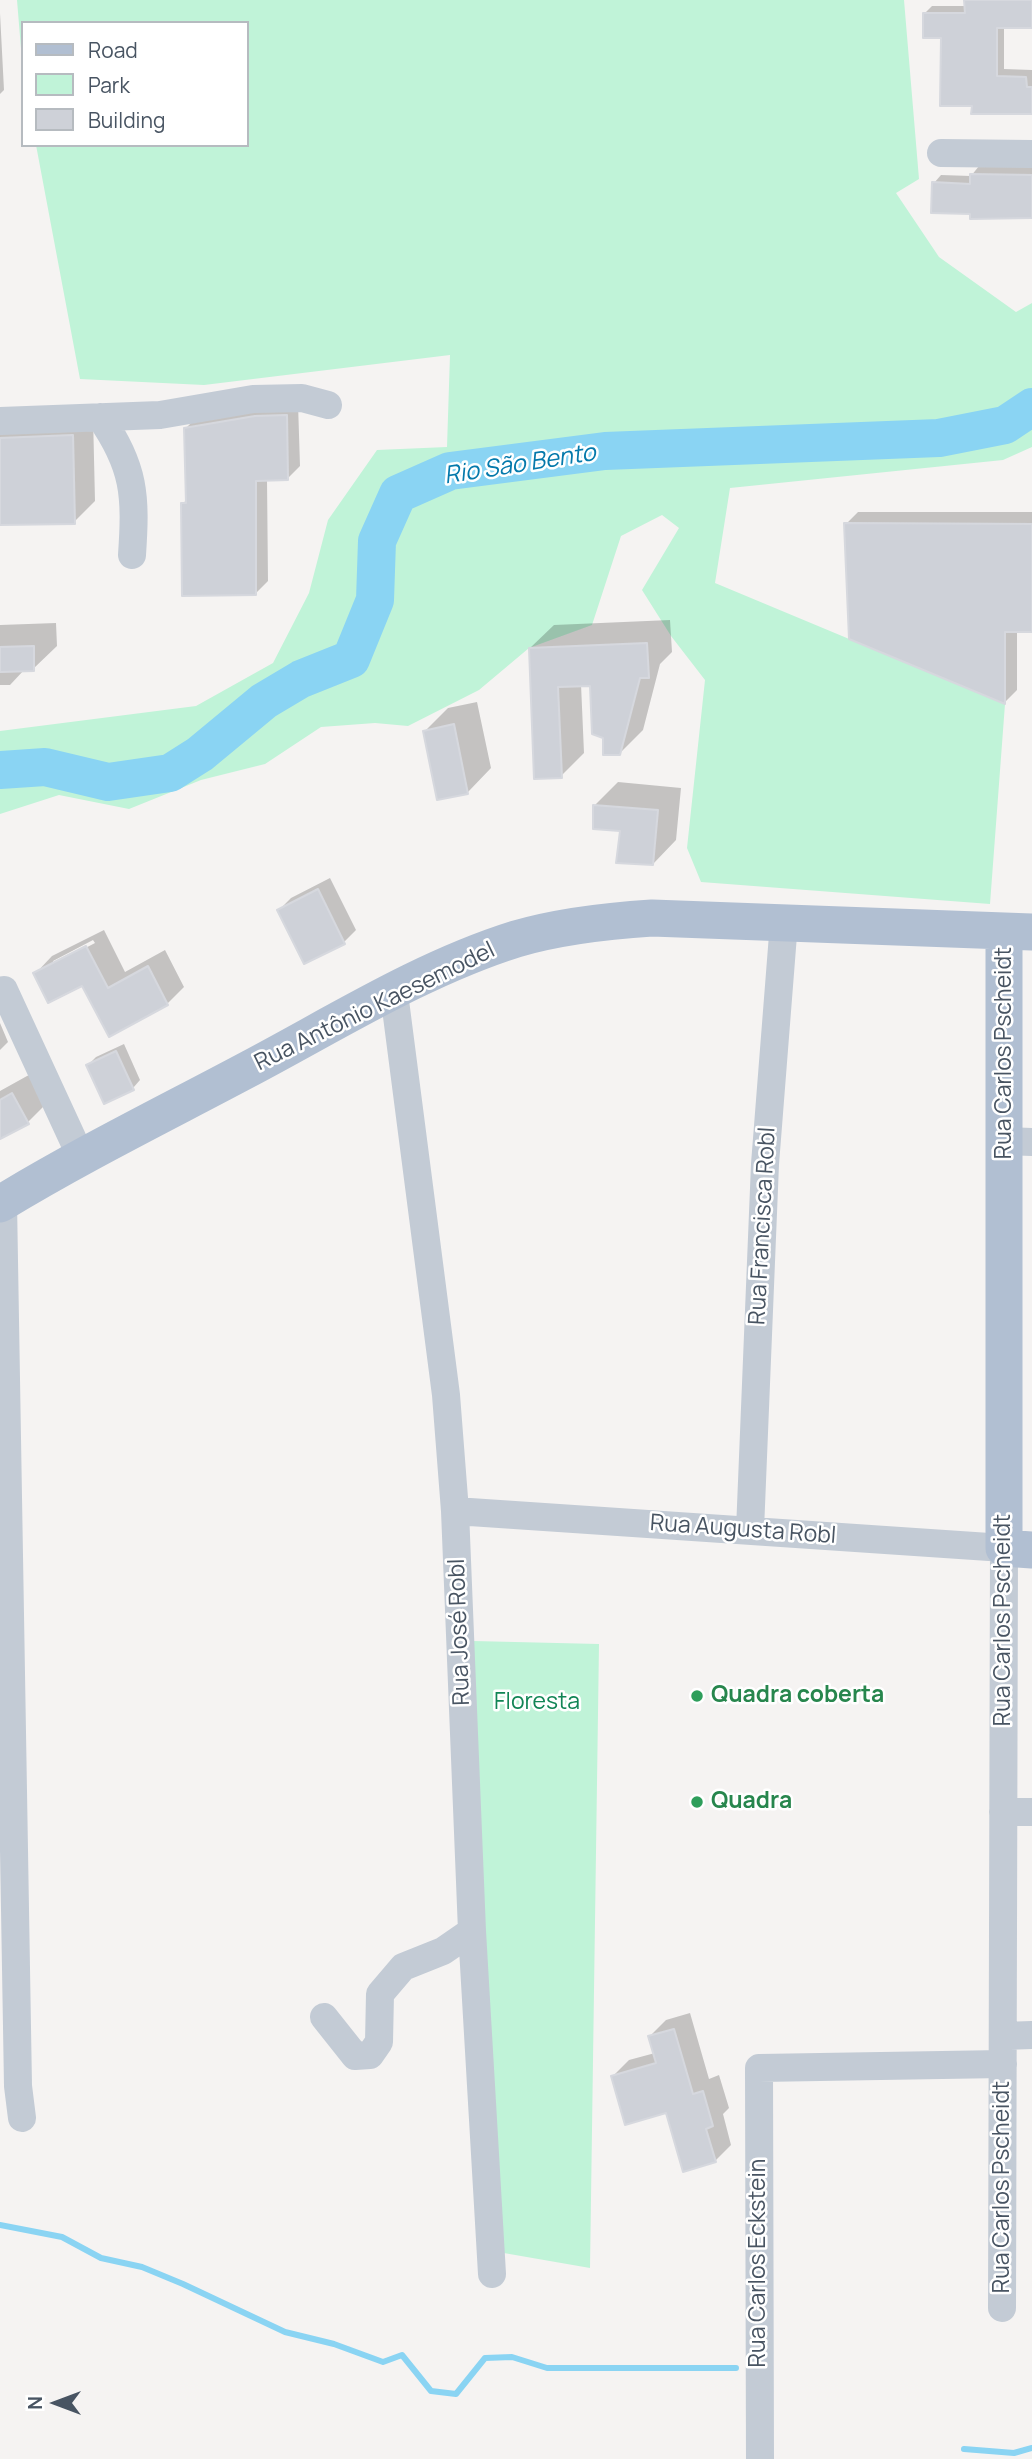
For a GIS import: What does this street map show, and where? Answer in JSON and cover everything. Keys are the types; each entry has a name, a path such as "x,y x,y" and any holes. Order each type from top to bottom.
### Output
{"main road":[{"name":"Rua Antônio Kaesemodel","path":"2,1203 81,1157 394,993 469,956 518,939 564,928 652,918 1018,931"},
{"name":"Rua Carlos Pscheidt","path":"1018,931 1018,1549"}],"street":[{"path":"941,153 1032,154"},
{"path":"0,421 160,415 253,399 302,398 328,405"},
{"path":"100,417 117,441 134,485 132,555"},
{"name":"Rua Francisca Robl","path":"750,1530 765,1164 784,922"},
{"path":"4,990 81,1157"},
{"name":"Rua José Robl","path":"394,993 446,1395 455,1511 472,1931 492,2274"},
{"path":"2,1203 9,1967 22,2118"},
{"name":"Rua Augusta Robl","path":"455,1511 1018,1549"},
{"name":"Rua Carlos Pscheidt","path":"1002,2308 1003,1812 1018,1549"},
{"path":"1003,1812 1032,1812"},
{"path":"324,2017 355,2056 370,2056 379,2042 380,1994 403,1967 443,1951 472,1931"},
{"path":"1003,2036 1032,2035"},
{"name":"Rua Carlos Eckstein","path":"760,2459 759,2068 1003,2064"}],"green space":[{"path":"17,0 904,0 919,179 896,193 939,257 1016,312 1032,303 1032,447 1003,460 730,488 715,583 1005,704 990,904 701,882 687,848 705,680 671,636 642,590 679,528 662,515 621,536 592,625 529,648 479,690 408,726 375,723 321,727 265,764 201,780 129,809 59,795 0,814 0,731 196,706 273,663 309,593 328,520 377,450 447,447 450,355 204,385 80,379 36,147 248,147 248,21 21,21 21,49"},
{"name":"Floresta","path":"473,1641 599,1644 590,2268 498,2252"}],"building":[{"path":"964,0 1032,0 1032,28 997,28 997,76 1026,77 1027,87 1032,87 1032,114 971,114 972,106 940,106 941,38 923,38 923,13 965,13"},
{"path":"970,174 1032,175 1032,218 970,219 970,214 931,213 932,182 970,184"},
{"path":"287,415 288,480 256,481 256,595 182,596 181,503 186,503 184,428 255,416"},
{"path":"73,435 75,524 0,525 0,438"},
{"path":"844,523 1032,524 1032,632 1005,632 1005,704 849,639"},
{"path":"647,643 649,678 640,678 620,755 603,755 603,738 592,734 590,686 558,687 562,778 534,779 529,648"},
{"path":"34,646 34,671 0,672 0,647"},
{"path":"454,724 468,794 437,800 423,731"},
{"path":"593,805 658,810 653,865 616,863 620,831 593,829"},
{"path":"318,889 345,944 304,964 277,910"},
{"path":"86,946 108,988 148,966 168,1005 109,1037 82,986 48,1003 33,973"},
{"path":"116,1051 134,1090 104,1104 86,1065"},
{"path":"12,1093 29,1124 0,1139 0,1100"},
{"path":"674,2029 693,2094 703,2091 713,2126 706,2129 716,2162 683,2172 666,2113 625,2125 611,2076 656,2063 648,2036"}],"waterway":[{"name":"Rio São Bento","path":"0,770 45,767 108,782 170,773 200,754 264,701 301,679 351,659 375,600 377,541 398,494 450,471 605,451 939,438 1005,425 1032,407"},
{"path":"0,2225 62,2237 101,2258 142,2267 285,2332 334,2344 383,2362 402,2355 431,2391 456,2394 485,2358 512,2357 547,2368 736,2368"},
{"path":"964,2449 1014,2453 1032,2448"}],"place":[{"name":"Quadra coberta","path":"697,1696"},
{"name":"Quadra","path":"697,1802"}]}
